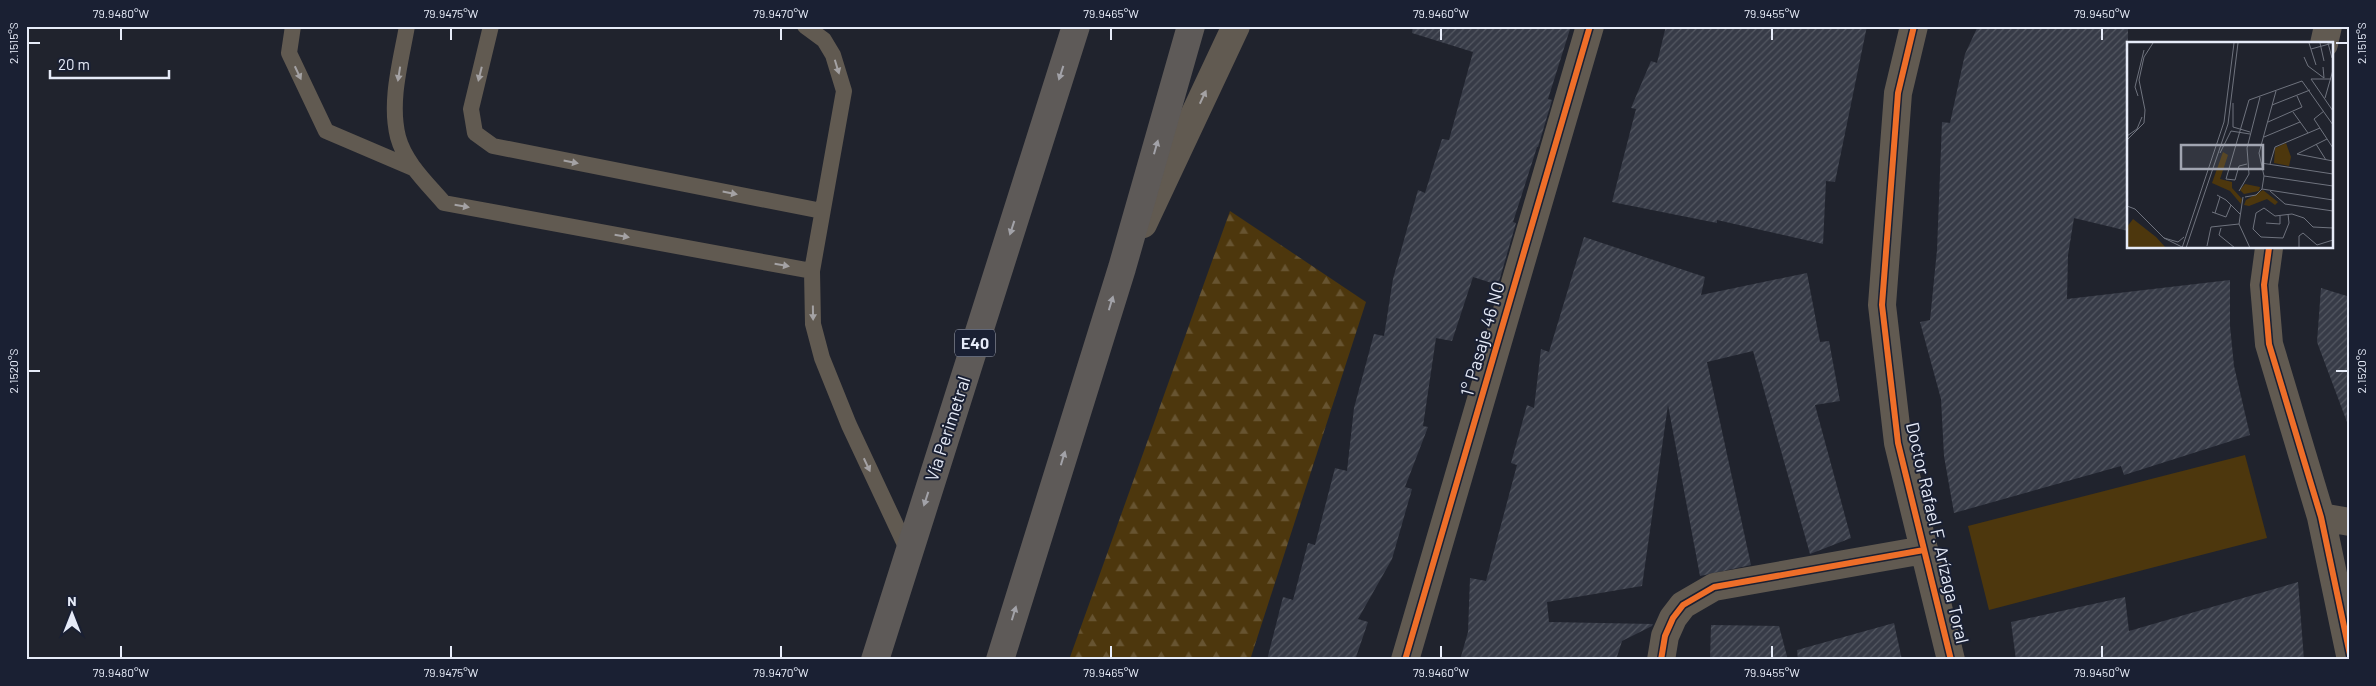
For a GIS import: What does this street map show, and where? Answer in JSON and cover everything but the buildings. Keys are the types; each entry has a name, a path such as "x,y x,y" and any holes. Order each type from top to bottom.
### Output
{"highway":[{"name":"Vía Perimetral","path":"875,660 1076,26"},
{"path":"1000,660 1122,268 1191,26"}],"street":[{"path":"1122,268 1236,26"},
{"name":"1° Pasaje 46 NO","path":"1405,660 1590,26"},
{"name":"Doctor Rafael F. Arízaga Toral","path":"1914,26 1898,93 1882,305 1898,443 1951,660"},
{"path":"2324,42 2328,26"},
{"path":"2269,249 2264,285 2269,344 2321,517 2350,655"},
{"path":"2321,517 2350,522"},
{"path":"1661,660 1665,636 1672,618 1683,605 1714,588 1924,550"}],"lane":[{"path":"293,26 289,53 326,131 415,170"},
{"path":"407,26 394,101 398,137 415,170 444,203 812,270"},
{"path":"491,26 471,109 475,133 493,146 822,211"},
{"path":"808,27 824,40 834,55 844,91 812,270 813,324 822,358 849,425 909,553"}],"green space":[{"path":"1230,211 1366,302 1250,660 1069,660"},
{"path":"2245,455 2267,538 1989,610 1968,526"}],"cycle path":[{"path":"1405,660 1590,26"},
{"path":"1914,26 1898,93 1882,305 1898,443 1951,660"},
{"path":"2269,249 2264,285 2269,344 2321,517 2350,655"},
{"path":"1661,660 1665,636 1673,618 1683,605 1714,587 1924,550"}]}
